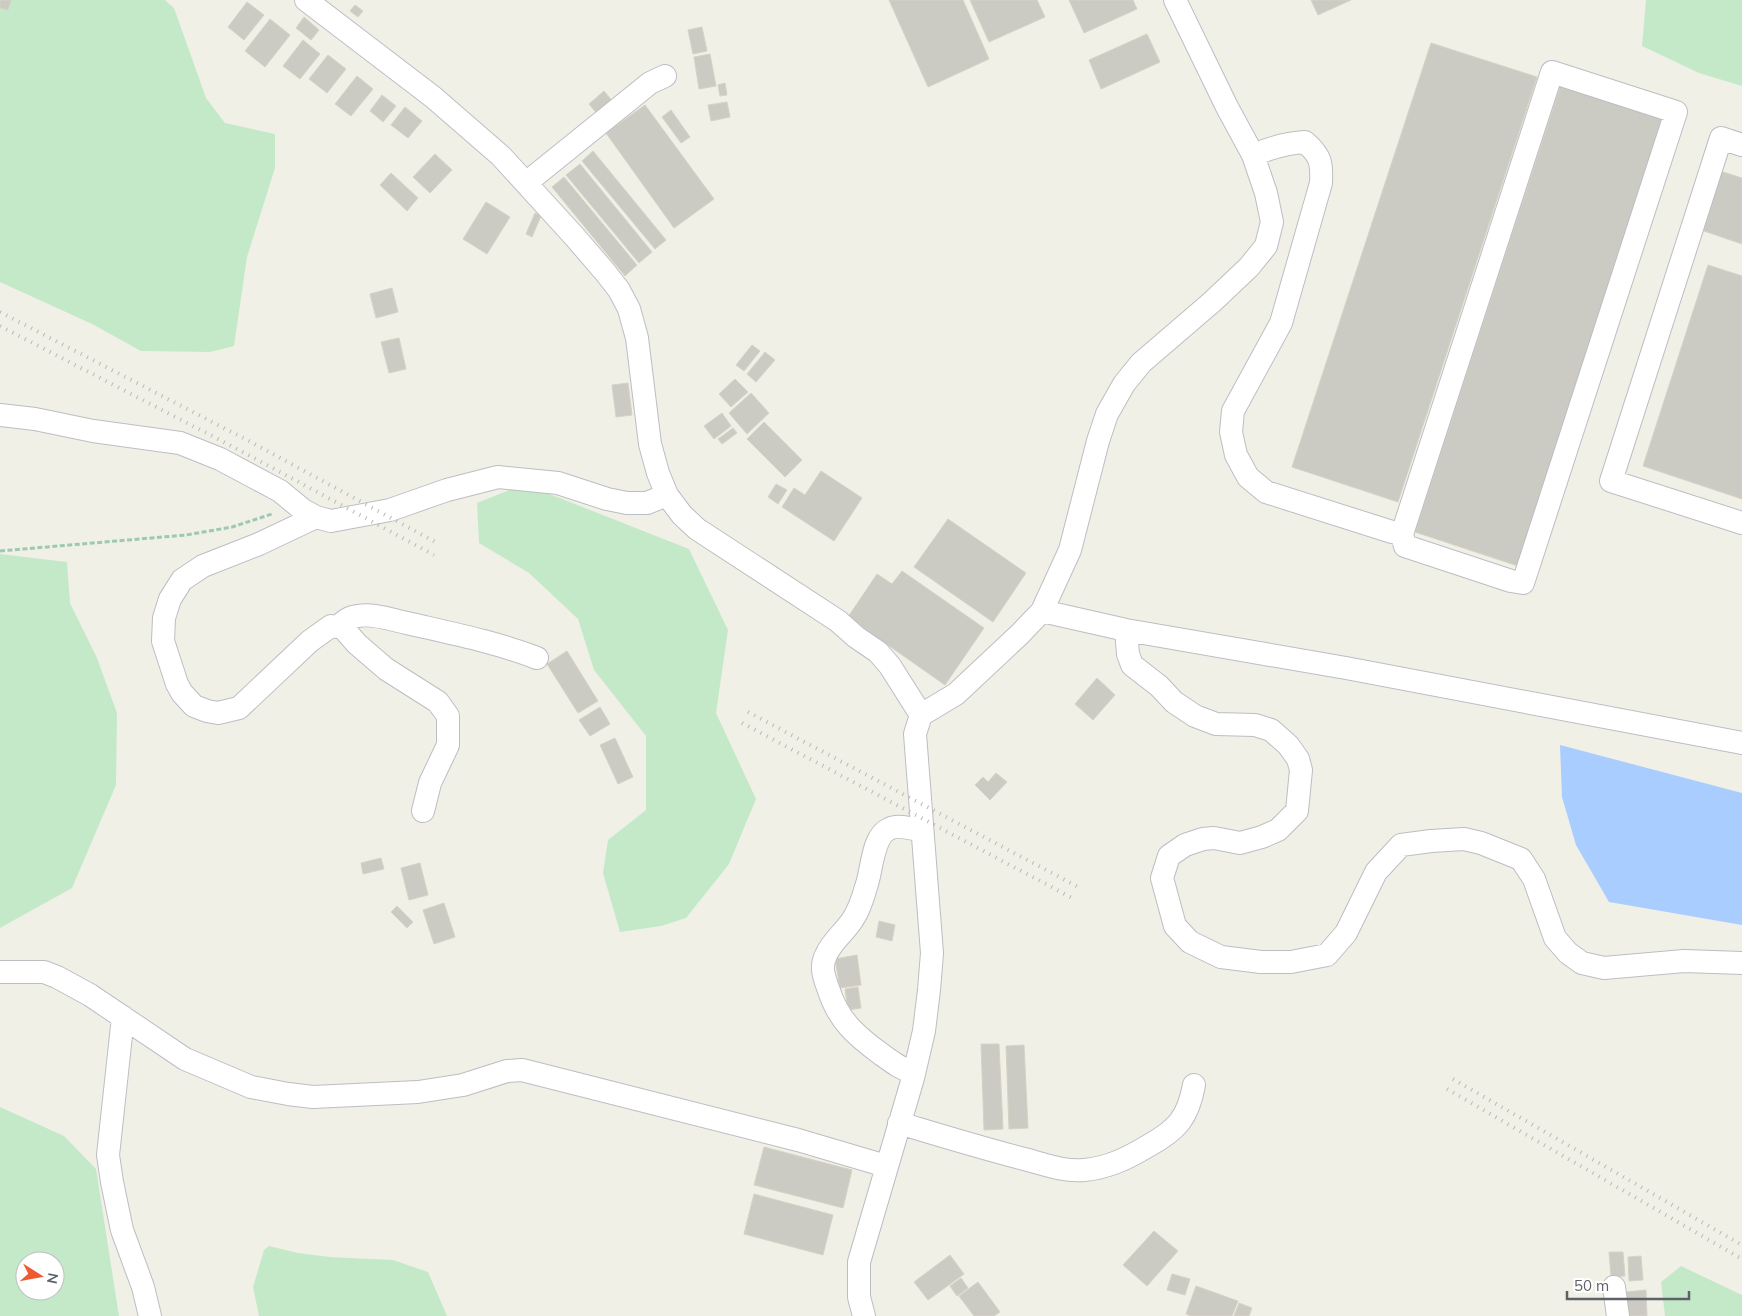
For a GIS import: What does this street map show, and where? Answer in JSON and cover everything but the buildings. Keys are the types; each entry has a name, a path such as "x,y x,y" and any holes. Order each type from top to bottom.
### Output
{"street":[{"path":"306,0 433,97 501,156 619,290 629,309 637,338 650,444 658,473 667,495 682,515 697,529 838,621 856,637 878,652 890,666 921,715"},
{"path":"864,1316 859,1297 859,1262 914,1072 924,1031 929,990 932,953 915,734 921,715 956,694 1042,611 1070,550 1098,441 1107,414 1124,384 1141,363 1212,302 1249,267 1266,246 1272,222 1266,193 1253,155 1227,107 1175,0"},
{"path":"1552,72 1676,112 1523,583 1405,546 1402,534 1552,72"},
{"path":"526,183 650,83 665,76"},
{"path":"1742,145 1721,138 1611,481 1742,523"},
{"path":"1253,155 1268,148 1305,142 1314,150 1322,164 1321,183 1281,323 1234,411 1231,432 1236,455 1248,476 1266,492 1402,534"},
{"path":"0,415 180,443 220,459 265,482 280,491 303,510 316,517 331,521 390,510 447,490 498,477 558,483 606,499 627,503 647,504 667,495"},
{"path":"316,517 259,544 203,566 182,580 170,599 164,618 163,641 177,684 182,693 194,706 208,712 218,713 239,708 310,641 331,626 343,628 357,644 386,669 438,702 448,716 448,745 430,783 423,812"},
{"path":"1042,611 1126,630 1346,668 1742,743"},
{"path":"338,627 347,619 359,615 383,618 522,652 537,658"},
{"path":"1126,630 1128,654 1132,665 1159,686 1174,702 1195,716 1216,724 1255,726 1271,730 1288,745 1298,759 1301,770 1297,811 1278,830 1240,843 1214,838 1203,839 1185,845 1169,856 1162,878 1175,926 1190,942 1221,957 1261,962 1291,962 1327,955 1346,933 1376,872 1401,845 1464,839 1481,843 1521,859 1534,878 1555,938 1568,953 1582,963 1604,968 1684,961 1742,963"},
{"path":"914,1072 896,1065 863,1042 848,1026 837,1012 822,971 825,956 834,941 853,918 862,899 879,837 889,828 903,827 922,831"},
{"path":"0,972 44,972 75,985 185,1059 251,1087 313,1097 418,1092 463,1084 507,1070 522,1070 798,1140 886,1166"},
{"path":"123,1018 108,1154 122,1230 144,1287 150,1316"},
{"path":"899,1123 1046,1165 1082,1170 1103,1167 1124,1160 1162,1139 1183,1118 1190,1105 1194,1085"},
{"path":"1614,1287 1618,1316"}],"path":[{"path":"0,551 186,535 232,527 272,514"}],"green space":[{"path":"0,0 165,0 174,8 206,98 225,123 275,134 275,168 247,257 234,346 210,352 141,351 92,324 0,282"},
{"path":"1646,0 1742,0 1742,86 1699,73 1642,46"},
{"path":"524,484 689,549 728,630 716,713 756,799 729,864 686,918 661,926 620,932 603,873 608,840 646,810 646,736 594,670 578,619 529,573 479,543 477,503"},
{"path":"0,554 67,562 70,603 97,658 117,713 116,785 72,888 0,928"},
{"path":"0,1107 64,1136 96,1169 119,1316 0,1316"},
{"path":"269,1246 298,1253 330,1257 393,1260 428,1272 447,1316 259,1316 253,1287 264,1250"},
{"path":"1681,1266 1742,1295 1742,1316 1665,1316 1661,1282"}],"water":[{"path":"1560,745 1742,793 1742,925 1609,902 1576,845 1562,797"}],"railway":[{"path":"0,312 247,440 439,544"},
{"path":"0,326 241,451 434,555"},
{"path":"748,712 1082,889"},
{"path":"742,723 1076,900"},
{"path":"1453,1079 1742,1245"},
{"path":"1447,1089 1742,1259"}]}
